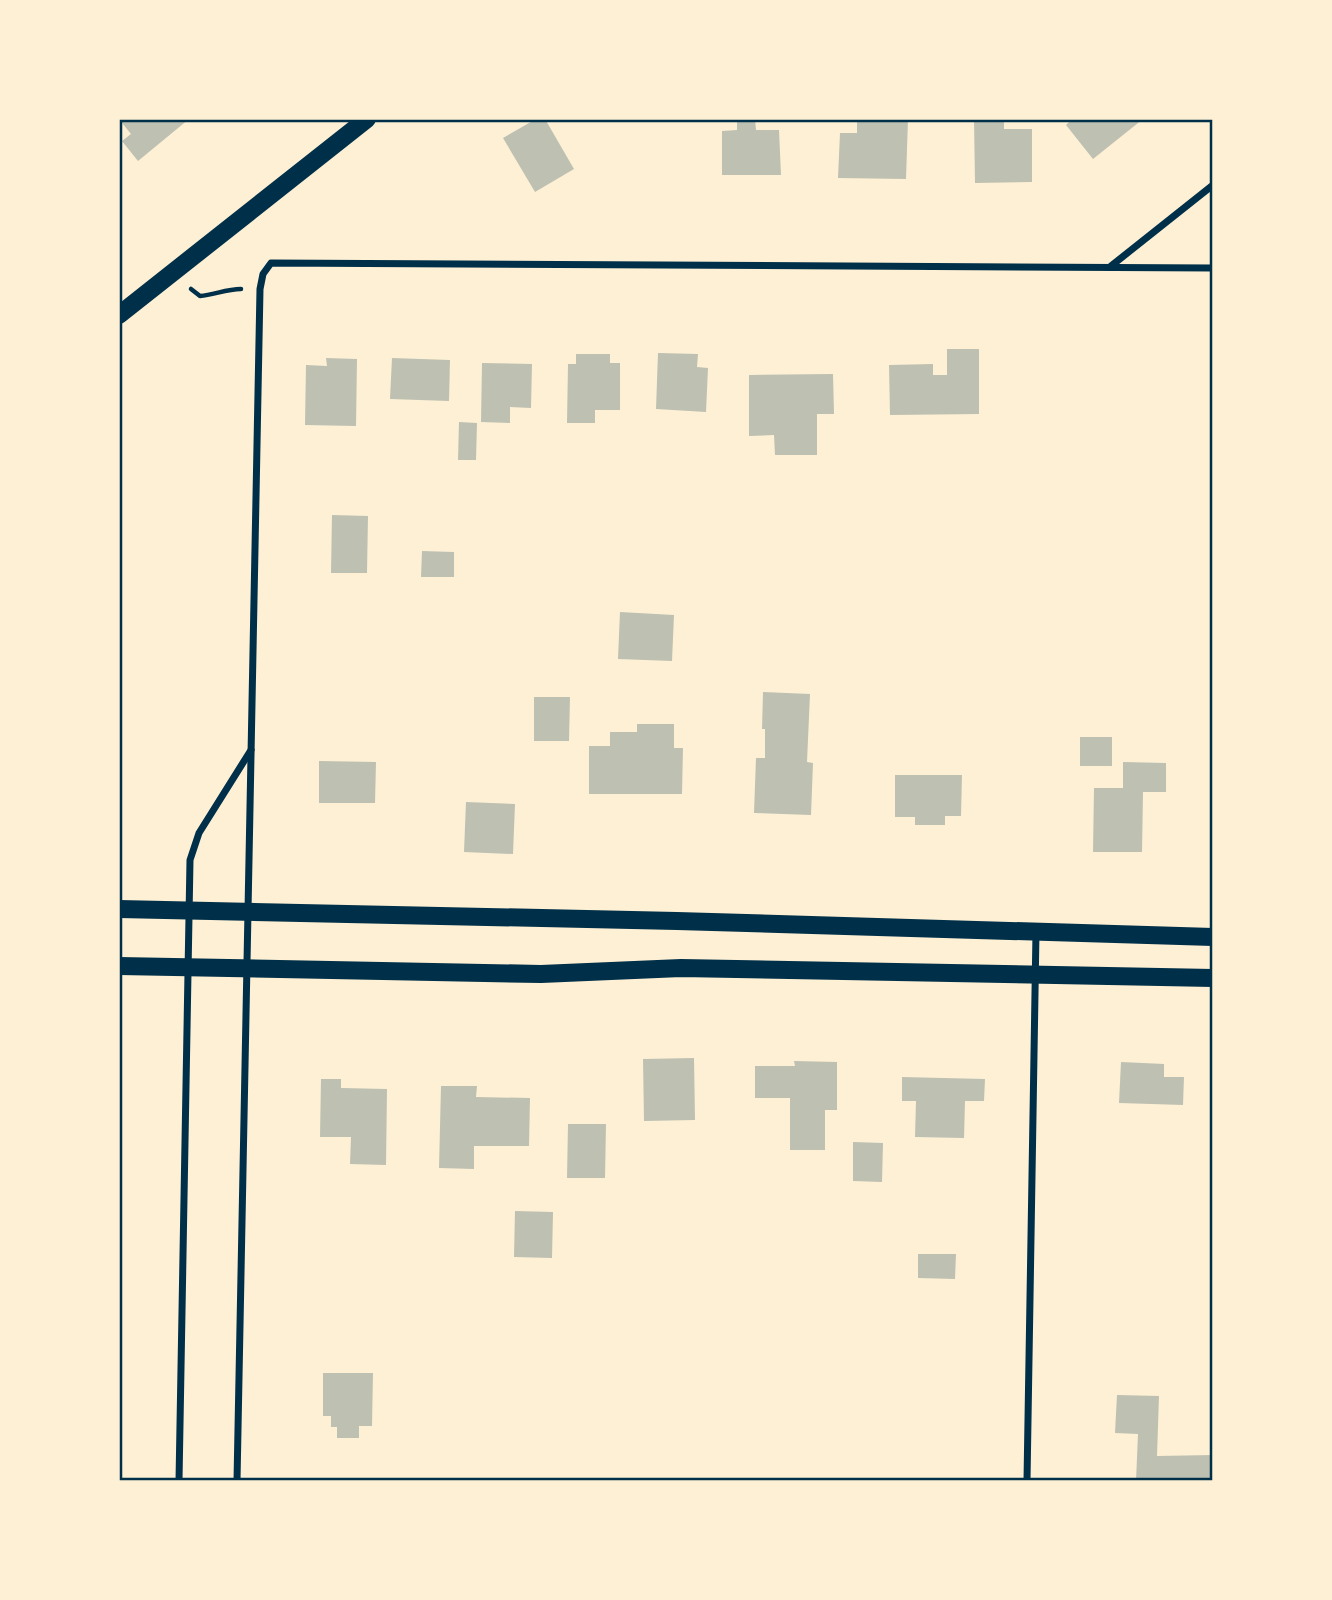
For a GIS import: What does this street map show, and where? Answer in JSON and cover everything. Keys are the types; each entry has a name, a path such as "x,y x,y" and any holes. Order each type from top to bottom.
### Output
{"main road":[{"path":"119,315 368,119"},
{"path":"119,909 1213,937"},
{"path":"119,966 541,974 681,968 1213,978"}],"street":[{"path":"1111,266 1213,185"},
{"path":"237,1481 260,289 263,274 271,263 1213,268"},
{"path":"179,1481 190,860 199,834 251,749"},
{"path":"1027,1481 1037,931"}],"path":[{"path":"179,268 192,290 200,296 213,295 225,289 260,289"}],"building":[{"path":"119,119 189,119 138,161 122,141 131,134"},
{"path":"536,119 545,119 574,169 535,192 503,138"},
{"path":"737,119 755,119 756,130 779,130 781,175 722,175 722,131 737,130"},
{"path":"857,119 908,119 906,179 838,178 840,133 857,133"},
{"path":"974,119 1004,119 1004,129 1032,129 1032,182 975,183"},
{"path":"1068,119 1143,119 1093,159 1066,125 1070,121"},
{"path":"947,349 979,349 979,414 890,415 889,365 933,364 933,375 947,375"},
{"path":"658,353 698,354 697,367 708,368 706,412 656,409"},
{"path":"576,354 610,354 610,363 620,363 620,410 595,410 595,423 567,423 568,364 576,364"},
{"path":"326,358 357,359 356,426 305,425 306,365 327,366"},
{"path":"392,358 450,360 449,401 390,399"},
{"path":"482,363 532,364 531,408 510,407 510,423 481,422"},
{"path":"833,374 834,414 817,414 817,455 775,455 774,435 749,436 749,375"},
{"path":"459,422 477,423 476,460 458,460"},
{"path":"332,515 368,516 367,573 331,573"},
{"path":"422,551 454,552 454,577 421,577"},
{"path":"620,612 674,615 672,661 618,659"},
{"path":"763,692 810,694 807,762 813,763 811,815 754,813 756,758 765,758 765,729 762,729"},
{"path":"534,697 570,697 569,741 534,741"},
{"path":"637,724 674,724 674,748 683,748 682,794 589,794 589,746 610,746 610,732 637,732"},
{"path":"1080,737 1112,737 1112,766 1080,766"},
{"path":"319,761 376,762 375,803 319,803"},
{"path":"1123,762 1166,763 1166,792 1143,792 1142,852 1093,852 1094,788 1123,788"},
{"path":"895,775 962,775 961,816 945,816 945,825 915,825 915,817 895,817"},
{"path":"466,802 515,804 513,854 464,852"},
{"path":"694,1058 695,1120 644,1121 643,1059"},
{"path":"794,1061 837,1062 837,1110 825,1110 825,1150 790,1150 790,1098 755,1098 755,1066 795,1066"},
{"path":"1121,1062 1164,1064 1164,1077 1184,1077 1183,1105 1119,1103"},
{"path":"902,1077 985,1079 984,1101 965,1101 964,1138 915,1137 916,1101 902,1101"},
{"path":"321,1079 341,1079 341,1088 387,1089 386,1165 350,1164 351,1137 320,1137"},
{"path":"441,1086 477,1086 476,1097 530,1098 529,1146 474,1146 474,1169 439,1168"},
{"path":"568,1124 606,1124 605,1178 567,1178"},
{"path":"853,1142 883,1143 882,1182 853,1181"},
{"path":"515,1211 553,1212 552,1258 514,1257"},
{"path":"918,1254 956,1254 955,1279 918,1278"},
{"path":"323,1373 373,1373 372,1426 359,1426 359,1438 337,1438 337,1427 331,1427 331,1416 323,1416"},
{"path":"1117,1395 1159,1396 1157,1456 1213,1455 1213,1481 1136,1481 1138,1434 1115,1433"}]}
